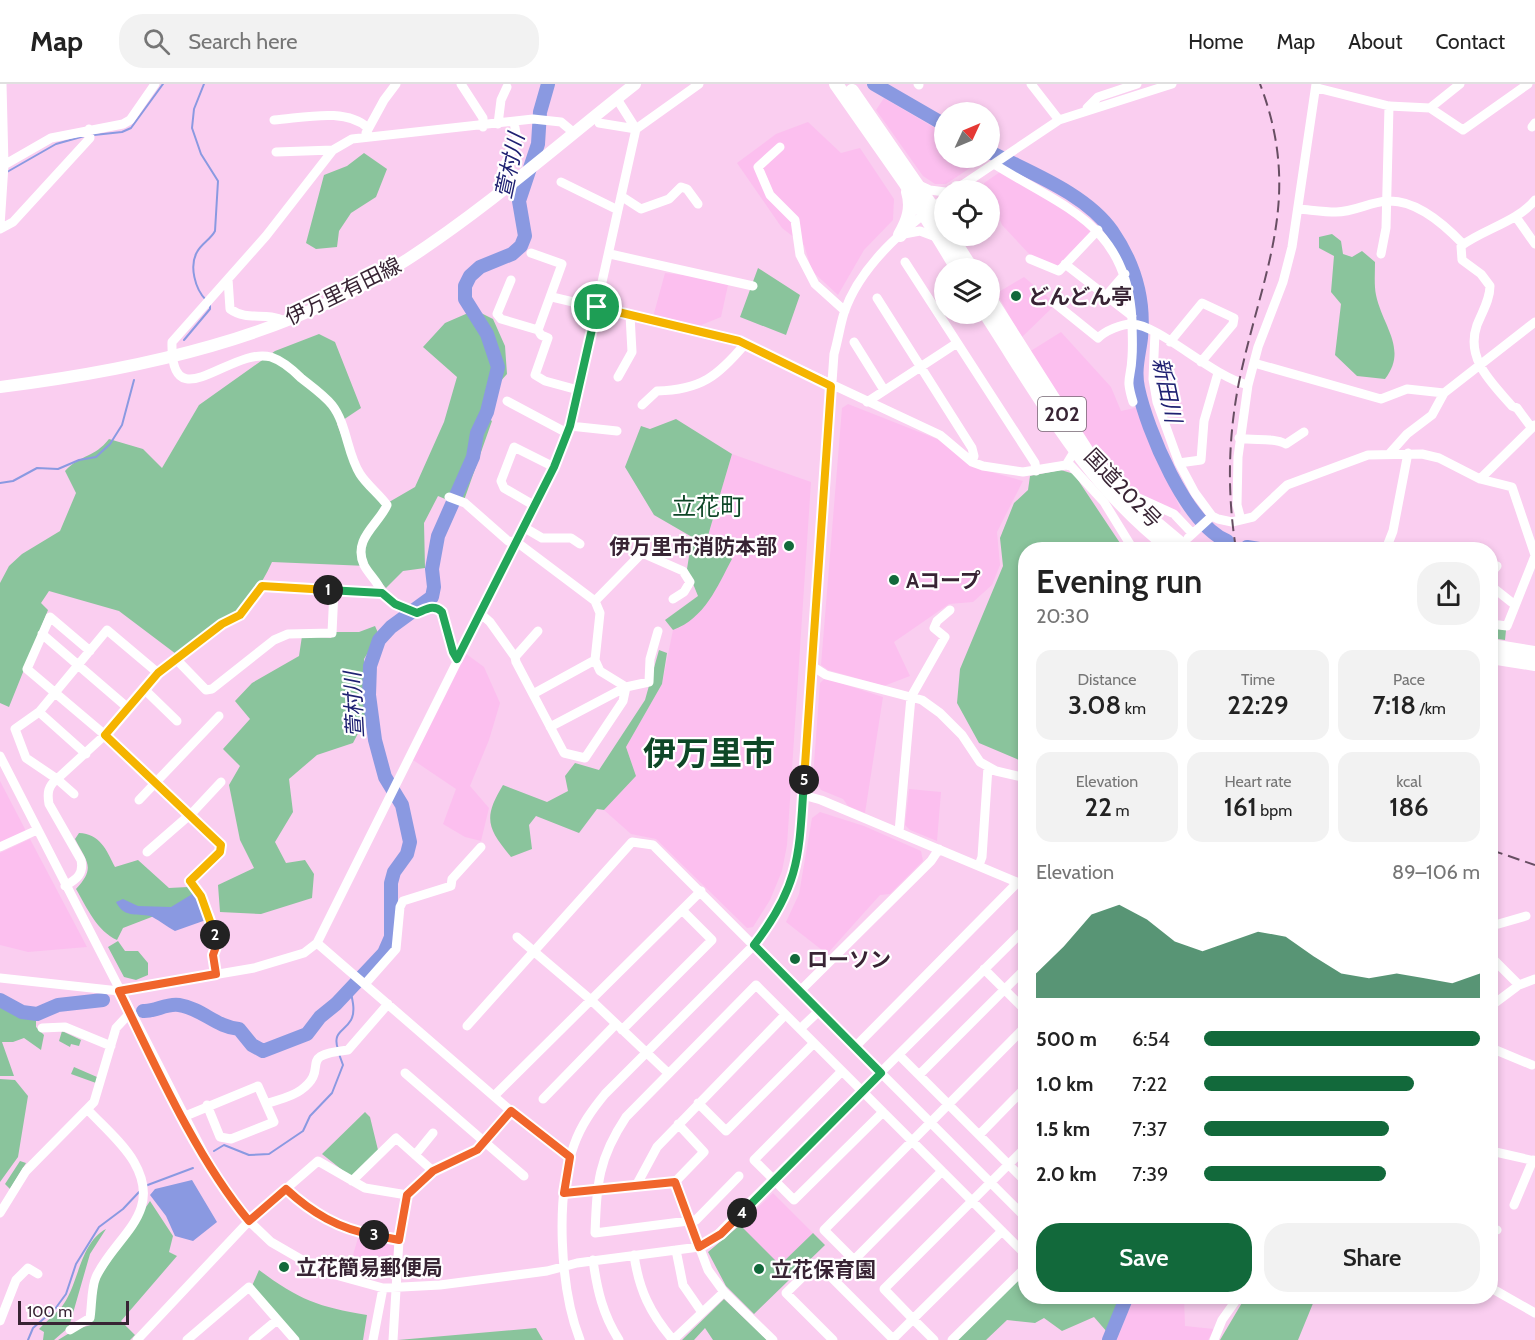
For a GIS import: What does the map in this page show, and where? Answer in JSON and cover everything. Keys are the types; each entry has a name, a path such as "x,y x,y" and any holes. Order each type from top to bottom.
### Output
{"highway":[{"path":"836,84 912,184 910,210 900,235"},
{"path":"847,84 934,218"},
{"path":"954,246 963,258"},
{"name":"国道202号","path":"1000,316 1077,447"},
{"name":"国道202号","path":"993,324 1114,498 1177,542"},
{"name":"国道202号","path":"1146,521 1165,542"},
{"path":"1498,647 1535,653"},
{"path":"1498,658 1535,664"}],"main road":[{"name":"伊万里有田線","path":"0,387 81,377 243,338 324,305 407,260 522,174 635,84"}],"street":[{"path":"2,84 3,171 0,227 13,222 89,133"},
{"path":"3,171 51,138 89,133 130,120 155,84"},
{"path":"366,133 396,84"},
{"path":"461,84 483,118 483,127"},
{"path":"0,978 119,991 282,961 304,953 317,943 554,467 568,429 578,390 636,129 699,84"},
{"path":"1031,84 1059,120"},
{"path":"1085,110 1098,97 1137,84"},
{"path":"1000,160 1059,120 1172,84"},
{"path":"1430,108 1460,84"},
{"path":"1241,520 1237,505 1239,438 1248,385 1283,282 1299,209 1316,86 1389,106 1430,108 1463,130 1528,84"},
{"path":"498,124 501,100 507,87"},
{"path":"616,99 636,129"},
{"path":"1381,254 1386,228 1389,106"},
{"path":"274,120 344,116 360,121 366,133"},
{"path":"382,593 380,585 363,564 362,551 367,530 384,513 387,505 360,474 333,406 285,363 270,357 257,355 224,365 191,381 183,379 175,371 171,356 172,342 266,236 333,150 343,143 366,133 483,127 533,119 561,122 573,132"},
{"path":"502,170 517,140 514,122"},
{"path":"599,123 636,129"},
{"path":"780,147 758,167 770,195 795,220 800,255 815,284 845,311"},
{"path":"276,152 333,150"},
{"path":"969,180 988,168"},
{"path":"1000,168 1082,216 1098,230 1110,247 1125,274 1132,320 1132,359 1127,377 1133,402"},
{"path":"561,182 618,210"},
{"path":"912,184 934,190"},
{"path":"621,196 641,209 669,199 681,187 687,189 698,204"},
{"path":"1480,479 1533,426 1481,370 1474,341 1476,328 1490,295 1490,286 1462,260 1461,246 1477,234 1516,217 1535,200"},
{"path":"1299,209 1336,212 1354,210 1385,201 1413,206 1426,213 1463,244"},
{"path":"580,1340 565,1288 564,1193 570,1157 586,1118 605,1094 754,945 774,919 788,893 798,860 834,354 845,311 861,282 884,250 934,206"},
{"path":"1516,217 1535,244"},
{"path":"1030,260 1059,271 1098,230"},
{"path":"900,235 920,231 934,233"},
{"path":"531,254 562,264 552,297 538,330"},
{"path":"610,254 753,286"},
{"path":"905,262 1035,463 1036,471"},
{"path":"1065,264 1132,320 1155,332 1218,373 1248,385"},
{"path":"1106,296 1125,274"},
{"path":"228,279 230,309 240,316 273,314 285,321"},
{"path":"512,280 497,314 501,319 538,330 541,335 548,338 535,375 545,381 578,390"},
{"path":"552,297 745,344 939,435 972,462 993,467 1036,471 1071,466 1114,498 1130,542"},
{"path":"877,298 972,448 974,456 972,462"},
{"path":"1170,342 1202,303 1234,318 1233,324 1201,362"},
{"path":"1057,305 1098,338 1104,332 1132,320"},
{"path":"618,377 632,352 630,315"},
{"path":"1390,453 1432,415 1444,393 1535,322"},
{"path":"1155,332 1153,379 1157,402 1179,463 1194,493 1212,516 1232,522 1252,517 1287,485 1368,455 1408,453 1439,458 1480,479 1512,487 1535,555 1507,626 1498,625"},
{"path":"855,342 885,390"},
{"path":"867,402 957,343"},
{"path":"642,405 657,391 680,390 707,381 728,364 745,344"},
{"path":"1254,363 1381,399 1407,389 1444,393"},
{"path":"1179,463 1201,460 1204,421 1218,373"},
{"path":"507,401 568,429 617,431"},
{"path":"1239,438 1259,441 1276,439 1286,444 1304,432"},
{"path":"535,506 504,488 501,481 514,447 554,467"},
{"path":"1066,465 1077,447"},
{"path":"1389,542 1393,531 1408,453"},
{"path":"1114,498 1129,491 1174,514 1194,531"},
{"path":"449,497 465,503 508,541 518,543 595,601 600,613 595,660 600,671 626,687"},
{"path":"1184,542 1212,516"},
{"path":"525,528 542,538 571,538 580,544"},
{"path":"595,601 642,553 683,571 690,582 684,592 673,599"},
{"path":"65,886 79,876 83,868 81,860 49,804 48,794 51,784 105,735 158,673 222,624 240,615 262,586 382,593 404,609 417,613 433,607 442,612 457,659"},
{"path":"176,659 206,690 212,689 274,640 288,634 332,633 334,590"},
{"path":"1498,592 1515,605"},
{"path":"899,832 911,697 945,638 934,628 937,621 950,610"},
{"path":"480,613 490,622 515,657 564,753 585,759 623,701 626,687"},
{"path":"90,651 50,617 27,669 105,735 221,845 220,852 190,881 201,896 212,926 217,944 213,955 216,974"},
{"path":"74,794 26,758 15,729 39,712 107,630 158,673"},
{"path":"515,657 538,631"},
{"path":"550,727 626,687 649,682 650,659 658,631"},
{"path":"42,634 128,708"},
{"path":"533,694 595,660"},
{"path":"812,666 826,675 911,697 931,705 962,735 980,762 988,767 1018,776"},
{"path":"144,690 177,720"},
{"path":"39,712 86,754"},
{"path":"139,800 219,716"},
{"path":"0,756 183,1117 218,1181 249,1221 271,1242 321,1271 383,1288 513,1276 593,1260 699,1247 721,1234 1018,936"},
{"path":"979,865 982,857 988,767"},
{"path":"147,852 221,782"},
{"path":"803,795 821,800 1018,882"},
{"path":"0,847 37,830"},
{"path":"467,1026 632,842 653,845 1018,1210"},
{"path":"365,984 396,949 400,907 404,901 451,886 452,879 481,847"},
{"path":"800,991 931,861 939,849"},
{"path":"855,1047 1018,888"},
{"path":"494,1096 701,891"},
{"path":"543,1099 712,940 682,910"},
{"path":"1498,924 1526,916"},
{"path":"517,937 591,1000 668,1073"},
{"path":"317,943 511,1111 570,1157"},
{"path":"1498,964 1519,985"},
{"path":"984,969 1018,1003"},
{"path":"919,1075 1018,976"},
{"path":"1498,1001 1519,985 1535,979"},
{"path":"739,1176 696,1220 595,1233 601,1162 626,1116 756,985 1018,1247"},
{"path":"266,1104 300,1091 314,1077 317,1058 322,1053 348,1050 388,1004"},
{"path":"800,1029 819,1011"},
{"path":"0,1213 33,1162 88,1110 99,1092 116,1028 130,1013"},
{"path":"637,1184 657,1147 785,1015"},
{"path":"42,1028 65,1028 111,1046"},
{"path":"942,1171 854,1260 824,1230 1018,1034"},
{"path":"698,1103 726,1131 814,1043"},
{"path":"1498,1051 1532,1065"},
{"path":"899,1055 1018,1174"},
{"path":"842,1071 754,1160 794,1200 883,1112"},
{"path":"405,1073 524,1176"},
{"path":"183,1117 207,1105 258,1086 274,1122 231,1139 219,1137 207,1105"},
{"path":"979,1135 1018,1095"},
{"path":"70,1330 90,1318 96,1278 134,1224 144,1201 144,1188 134,1161 88,1110"},
{"path":"393,1340 399,1240 407,1195 433,1171 477,1150 511,1111"},
{"path":"564,1193 675,1182 704,1152 678,1124"},
{"path":"415,1155 433,1134"},
{"path":"352,1181 396,1138 433,1171"},
{"path":"1498,1152 1534,1160 1514,1205"},
{"path":"934,1340 884,1290 1018,1155"},
{"path":"137,1340 249,1221 318,1161 352,1181 386,1193 407,1195"},
{"path":"675,1182 708,1270 724,1292 773,1340"},
{"path":"286,1189 308,1209 331,1222 361,1233 399,1240"},
{"path":"833,1340 786,1293 817,1263 893,1339 1002,1231"},
{"path":"676,1250 683,1285 701,1311"},
{"path":"634,1255 638,1280 646,1302 658,1323 673,1340 701,1311 724,1292"},
{"path":"593,1260 598,1293 609,1324 619,1340"},
{"path":"0,1321 4,1299 16,1280 28,1268 38,1274"},
{"path":"952,1340 1018,1275"},
{"path":"187,1340 249,1287 295,1340"},
{"path":"373,1340 383,1288"},
{"path":"1498,1292 1535,1313"},
{"path":"1214,1340 1222,1320 1233,1304"},
{"path":"253,1340 277,1320"}],"shaded area":[{"path":"884,98 934,128 934,168 970,168 952,180 934,180 934,183 923,176 876,110"},
{"path":"808,122 841,153 860,148 894,199 893,220 864,250 838,295 812,271 804,245 782,228 737,163 776,134"},
{"path":"1006,168 1099,226 1059,268 1031,256 1002,225 1000,180 988,180"},
{"path":"665,273 717,279 728,285 721,317 694,328 653,317"},
{"path":"1024,277 1056,304 1021,338 1000,299 1000,291"},
{"path":"1061,332 1111,387 1121,411 1139,407 1181,511 1175,520 1137,500 1104,464 1029,352"},
{"path":"848,404 942,441 977,468 1023,481 997,532 1000,565 992,585 973,602 949,604 894,642 910,676 884,686 828,670 821,665 842,408"},
{"path":"732,454 811,482 787,845 782,871 770,900 753,927 747,928 656,839 631,834 604,810 636,776 626,747 662,684 673,630 681,627 732,558 707,539"},
{"path":"465,653 484,667 500,703 489,740 470,786 489,808 481,841 465,837 443,824 456,789 413,760"},
{"path":"825,678 883,697 865,813 848,806 843,799 821,790 813,777 820,683"},
{"path":"0,781 26,831 0,843"},
{"path":"909,789 941,792 937,841 910,830 905,825"},
{"path":"820,812 864,826 921,851 923,861 890,894 880,895 827,954 786,922 799,894 812,818"},
{"path":"30,839 87,947 28,952 0,945 0,853"},
{"name":"立花保育園","path":"773,1193 825,1245 754,1314 726,1286 708,1252 723,1242"},
{"path":"358,1238 396,1244 393,1274 386,1277 348,1272"},
{"path":"1131,1304 1184,1304 1185,1326 1214,1329 1208,1340 1117,1340"}],"green space":[{"path":"364,153 387,169 376,197 351,213 339,231 337,247 316,249 306,243 324,175 347,166"},
{"path":"1332,234 1341,241 1343,254 1352,257 1362,251 1375,262 1376,295 1394,348 1392,368 1385,379 1357,376 1335,355 1341,304 1331,292 1334,256 1319,248 1319,237"},
{"path":"758,268 800,295 786,335 740,317"},
{"path":"475,310 493,319 505,346 507,374 498,384 487,417 492,421 462,506 438,496 424,523 425,568 403,571 386,588 367,566 272,562 254,593 232,616 176,654 119,611 49,591 41,603 48,610 9,707 0,703 0,583 9,566 22,554 60,531 76,493 65,471 71,466 98,450 109,439 143,449 162,468 199,405 275,351 319,334 335,342 361,408 337,424 357,476 384,505 415,487 444,422 457,377 423,347 445,323"},
{"path":"676,419 732,454 707,539 732,559 702,610 684,625 673,630 665,620 698,596 687,569 692,537 654,515 625,467 641,426 650,429"},
{"path":"1061,470 1074,474 1119,542 1018,542 1018,760 979,743 957,703 960,669 1003,566 1000,538 1014,503 1028,490 1030,476"},
{"path":"375,626 379,635 364,659 365,720 353,743 317,755 289,779 293,812 275,842 286,863 305,860 314,874 312,898 261,914 220,912 218,885 254,868 240,840 229,785 240,766 223,749 250,719 235,701 252,683 299,656 302,636 331,638 336,632 359,632"},
{"path":"1498,629 1506,630 1505,640 1498,639"},
{"path":"659,650 667,653 662,684 626,747 636,776 604,810 597,809 579,833 536,816 529,825 532,849 511,857 493,830 490,815 503,785 547,802 568,791 565,776 575,763 599,770 645,700"},
{"path":"79,833 97,839 115,867 138,860 169,888 188,887 201,898 123,928 117,940 98,925 76,889 88,870 86,859 75,839"},
{"path":"118,941 125,951 138,951 148,963 148,975 136,980 124,977 108,947"},
{"path":"0,1004 23,1015 36,1016 36,1027 44,1035 41,1050 24,1038 13,1042 2,1042 14,1076 0,1076"},
{"path":"62,1031 81,1040 79,1046 71,1044 70,1047 59,1041"},
{"path":"74,1067 97,1077 96,1083 71,1074"},
{"path":"0,1079 15,1080 28,1096 18,1157 0,1182"},
{"path":"365,1112 370,1117 378,1150 351,1177 322,1154"},
{"path":"20,1161 26,1163 10,1189 5,1184"},
{"path":"150,1201 173,1236 169,1252 177,1256 121,1321 135,1335 130,1340 58,1340 76,1329 91,1325 99,1278"},
{"name":"立花保育園","path":"740,1225 780,1265 813,1233 825,1245 754,1314 726,1286 708,1252"},
{"path":"106,1229 90,1254 69,1327 54,1340 43,1340 44,1332 39,1329 65,1302 91,1243"},
{"path":"259,1270 286,1289 310,1301 367,1315 363,1340 298,1340 252,1286"},
{"path":"1018,1278 1018,1304 1118,1304 1107,1332 1094,1317 1062,1331 1044,1318 1035,1323 1007,1320 986,1340 957,1340"},
{"path":"724,1299 767,1340 713,1340 705,1328 694,1340 682,1340"},
{"path":"1241,1304 1313,1304 1298,1340 1220,1340"},
{"path":"536,1328 543,1340 398,1340"}],"water":[{"path":"194,893 201,903 206,920 175,931 150,916 126,913 116,902 123,899 138,906 171,907"},
{"path":"192,1180 217,1222 193,1241 175,1236 166,1216 150,1195 155,1189"}],"waterway":[{"path":"94,135 122,132 131,128 163,84"},
{"path":"204,84 194,109 192,128 201,154 218,181 215,231 199,249 193,264 196,284 206,300"},
{"name":"萱村川","path":"143,1011 174,1005 188,1007 223,1025 239,1029 252,1045 263,1051 307,1034 320,1017 336,1004 384,953 391,937 391,883 394,872 407,854 410,842 402,805 385,777 375,740 369,695 370,666 379,640 391,627 432,597 434,587 432,569 438,536 473,457 477,433 487,412 498,367 487,334 465,299 465,286 470,276 480,267 512,254 521,246 525,236 519,201 538,144 540,112 548,84"},
{"name":"新田川","path":"874,84 934,119"},
{"path":"7,172 56,144 88,135"},
{"name":"新田川","path":"1000,157 1072,195 1101,218 1120,243 1132,268 1139,295 1142,323 1137,381 1150,427 1170,474 1183,496 1197,516 1212,531 1227,541"},
{"path":"184,340 210,309 210,305"},
{"path":"0,483 13,481 37,468 58,469 79,460 96,457 110,444 122,425 134,380"},
{"path":"338,1049 338,1036 351,1020 353,1013 350,989"},
{"name":"萱村川","path":"0,1000 22,1012 37,1014 58,1005 103,1000"},
{"path":"214,1151 224,1145 249,1155 269,1154 303,1131 310,1116 332,1093 343,1065 339,1054"},
{"path":"145,1186 193,1168"},
{"path":"28,1340 33,1328 55,1309 66,1294 76,1264 99,1227 123,1209 139,1192"},
{"name":"新田川","path":"1109,1340 1124,1304"}],"railway":[{"path":"1235,542 1230,486 1235,403 1275,235 1279,200 1279,164 1273,125 1260,84"},
{"path":"1498,852 1535,865"}],"place":[{"name":"どんどん亭","path":"1016,296"},
{"name":"伊万里市消防本部","path":"789,546"},
{"name":"Aコープ","path":"894,580"},
{"name":"ローソン","path":"795,959"},
{"name":"立花簡易郵便局","path":"284,1267"},
{"name":"立花保育園","path":"759,1269"}],"district":[{"name":"立花町","path":"708,506"},
{"name":"伊万里市","path":"709,753"}],"route":[{"path":"597,307 739,341 831,386 798,860 788,893 774,919 754,945 881,1073 721,1234 699,1247 675,1182 564,1193 570,1157 558,1151 511,1111 477,1150 433,1171 407,1195 403,1207 399,1240 361,1233 331,1222 308,1209 286,1189 249,1221 218,1181 119,991 216,974 213,955 217,944 210,917 201,896 190,881 220,852 221,845 105,735 158,673 222,624 240,615 262,586 382,593 395,604 417,613 433,607 438,608 442,612 457,659 518,543 554,467 570,426 597,307"}]}
